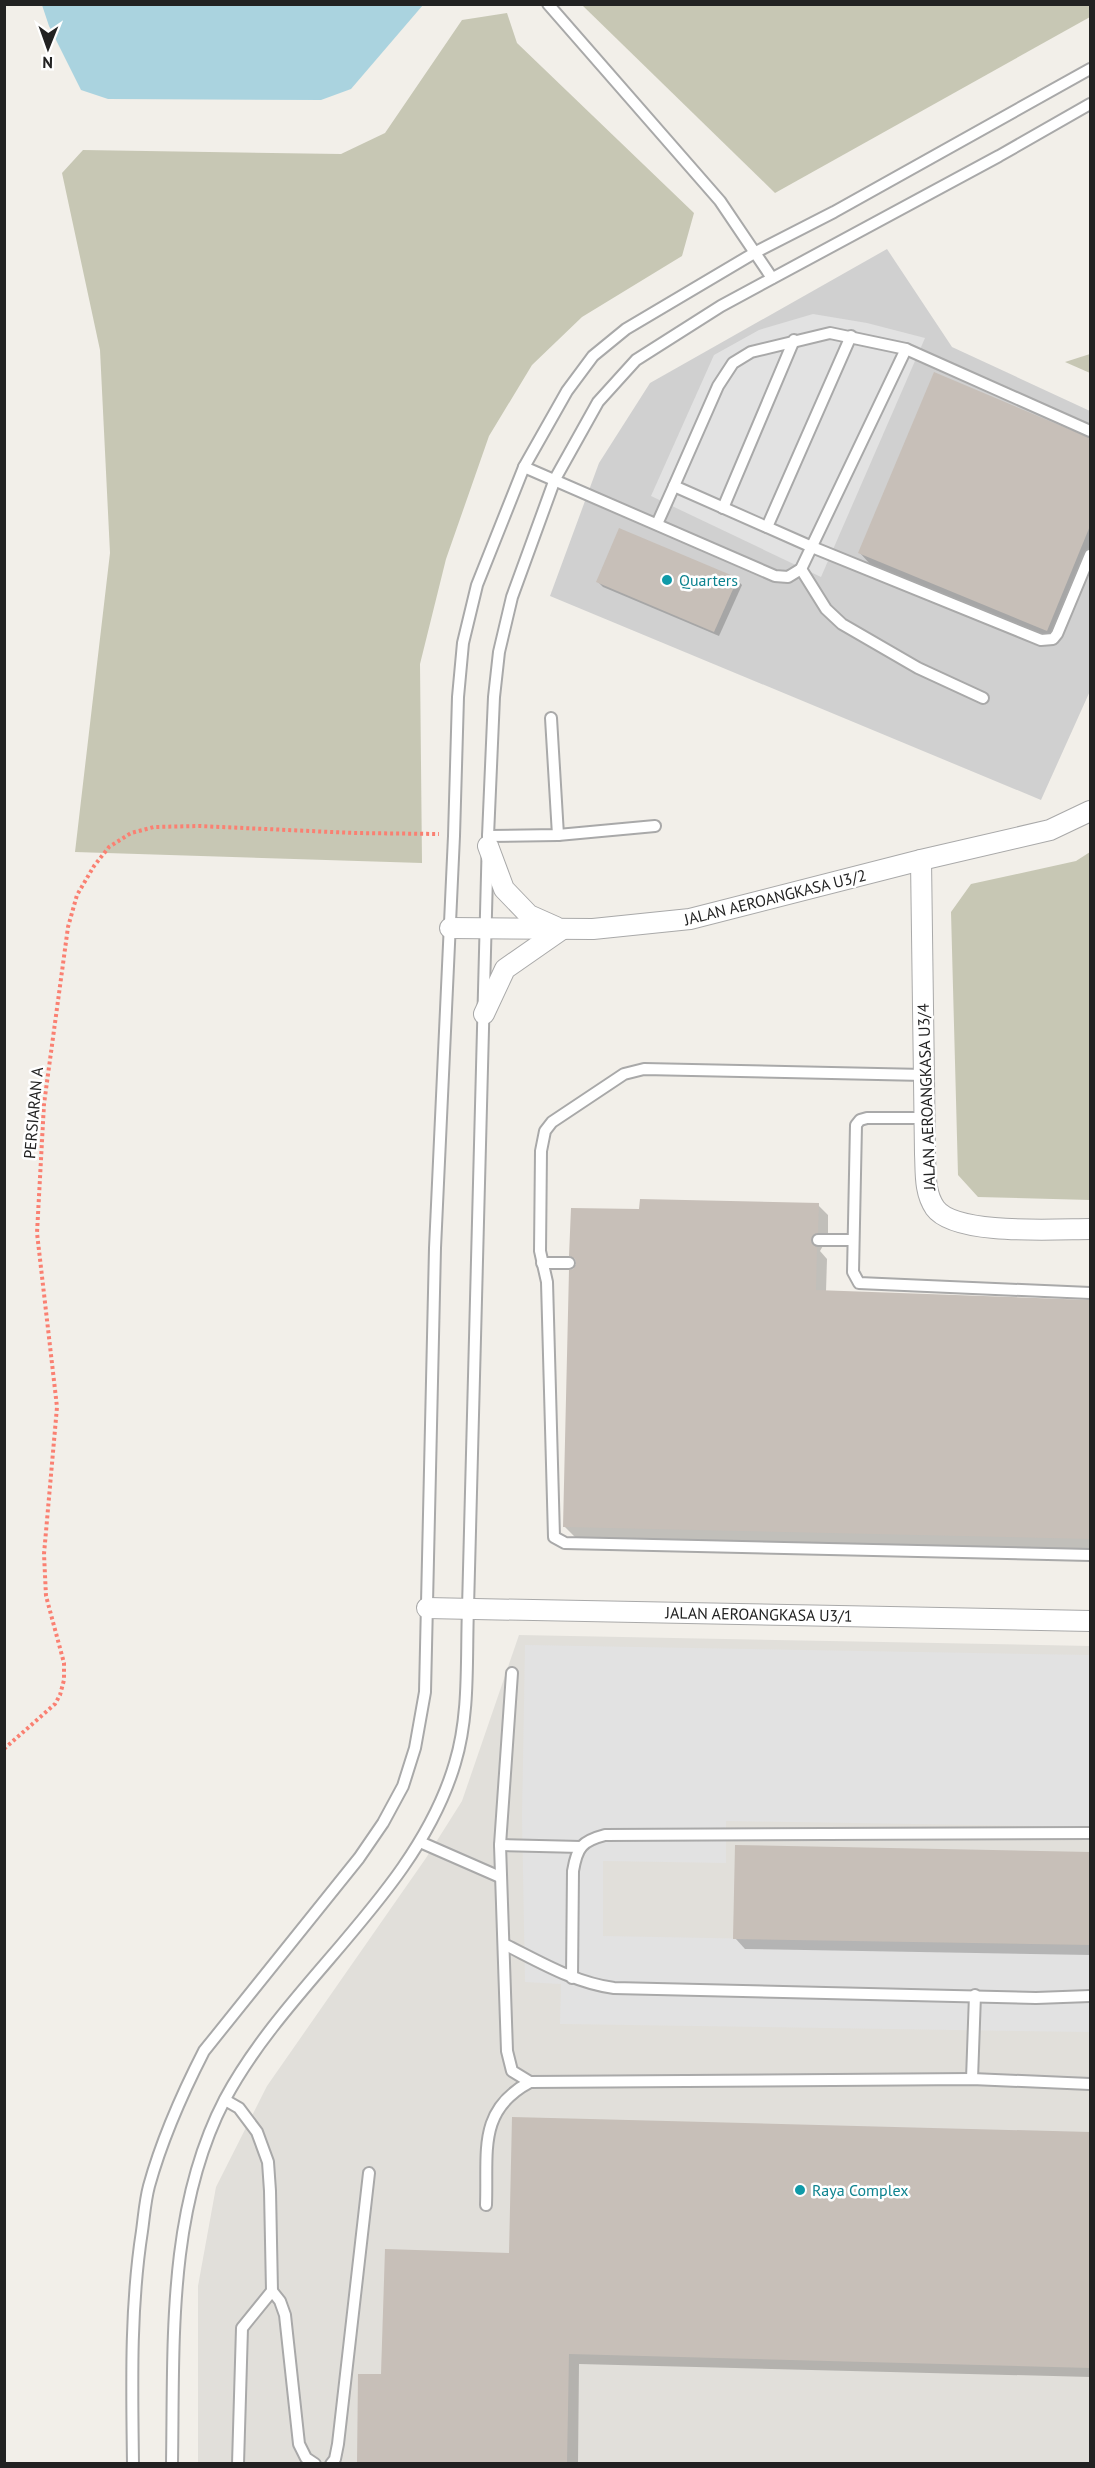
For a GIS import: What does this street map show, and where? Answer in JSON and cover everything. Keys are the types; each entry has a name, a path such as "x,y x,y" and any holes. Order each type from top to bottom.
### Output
{"street":[{"name":"JALAN AEROANGKASA U3/2","path":"450,928 561,930 690,919 921,860 1050,830 1090,811"},
{"path":"488,841 504,889 529,915 561,930"},
{"name":"JALAN AEROANGKASA U3/4","path":"921,860 928,1197 936,1210 949,1219 966,1225 997,1228 1090,1229"},
{"path":"484,1014 505,969 561,930"},
{"name":"JALAN AEROANGKASA U3/1","path":"427,1608 1090,1621"}],"lane":[{"path":"548,4 720,201 772,278"},
{"path":"133,2463 132,2343 138,2261 149,2188 163,2144 186,2086 204,2051 359,1858 383,1823 404,1786 422,1718 425,1692 435,1248 458,698 463,643 477,585 524,467 552,414 593,356 626,329 756,252 834,212 1090,69"},
{"path":"172,2463 174,2346 179,2262 190,2188 204,2147 225,2100 271,2030 390,1884 420,1842 443,1797 456,1762 464,1703 468,1608 491,746 499,652 512,597 555,479 598,402 636,360 712,311 999,156 1090,104"},
{"path":"657,524 718,386 733,363 751,352 794,340 830,333 906,349 1090,431"},
{"path":"767,527 851,336"},
{"path":"723,508 794,340"},
{"path":"524,467 775,576 788,577 801,569 906,349"},
{"path":"674,486 812,547 1047,641 1057,634 1090,555"},
{"path":"801,569 826,609 842,624 918,668 983,698"},
{"path":"551,718 558,835"},
{"path":"488,841 655,826"},
{"path":"924,1075 644,1069 624,1074 552,1122 545,1131 541,1151 540,1251 547,1282 552,1531 558,1542 1090,1555"},
{"path":"925,1118 867,1119 860,1120 856,1125 852,1240 854,1278 859,1283 865,1284 1090,1293"},
{"path":"818,1240 852,1240"},
{"path":"542,1263 569,1263"},
{"path":"512,1673 500,1845 507,2051 512,2071 530,2082"},
{"path":"572,1978 573,1871 581,1847 589,1839 605,1835 1090,1833"},
{"path":"420,1842 500,1877"},
{"path":"500,1845 581,1847"},
{"path":"504,1944 572,1978 596,1986 614,1988 1089,1998"},
{"path":"972,2079 975,1995"},
{"path":"486,2205 489,2128 498,2106 512,2092 530,2082 972,2079 1090,2084"},
{"path":"225,2100 239,2108 257,2132 268,2162 272,2291 280,2301 285,2314 299,2444 306,2458 315,2463"},
{"path":"331,2463 335,2459 342,2409 369,2173"},
{"path":"238,2463 242,2328 272,2291"}],"path":[{"name":"PERSIARAN A","path":"4,1749 55,1704 64,1680 64,1663 46,1596 44,1554 57,1407 37,1233 44,1104 68,927 77,895 93,866 109,847 131,833 154,826 423,833 454,836"}],"shaded area":[{"path":"1090,4 1090,17 775,193 582,5"},
{"path":"507,13 517,43 694,213 682,256 582,317 532,365 489,436 446,559 420,664 422,863 75,852 110,553 100,350 62,173 83,150 341,154 385,133 462,20"},
{"path":"887,249 952,347 1090,411 1090,691 1041,800 550,596 599,463 650,383"},
{"path":"813,314 867,323 925,338 821,577 651,496 714,355 759,330"},
{"path":"1090,354 1090,373 1065,362"},
{"path":"1090,852 1090,1200 978,1197 958,1175 951,912 971,884 1076,861"},
{"path":"519,1635 1090,1646 1090,2463 198,2464 198,2286 216,2187 267,2086 426,1858 462,1801"},
{"path":"525,1645 1090,1655 1090,1827 726,1821 726,1863 603,1861 603,1936 1090,1945 1090,2032 560,2024 561,1984 525,1982 522,1817"}],"water":[{"path":"42,4 423,5 351,89 321,100 108,99 81,90 49,26"}],"building":[{"path":"934,372 1090,438 1090,526 1047,631 858,553"},
{"name":"Quarters","path":"619,528 738,578 714,632 596,582"},
{"path":"640,1199 819,1203 818,1233 814,1234 811,1239 812,1244 817,1247 816,1290 1090,1300 1090,1539 563,1527 569,1270 573,1269 576,1264 575,1259 569,1256 571,1208 639,1209"},
{"path":"735,1845 1090,1852 1090,1945 733,1939"},
{"name":"Raya Complex","path":"512,2117 1090,2132 1090,2368 569,2354 567,2463 357,2463 358,2374 381,2374 385,2249 509,2253"}],"place":[{"name":"Quarters","path":"667,580"},
{"name":"Raya Complex","path":"800,2190"}]}
